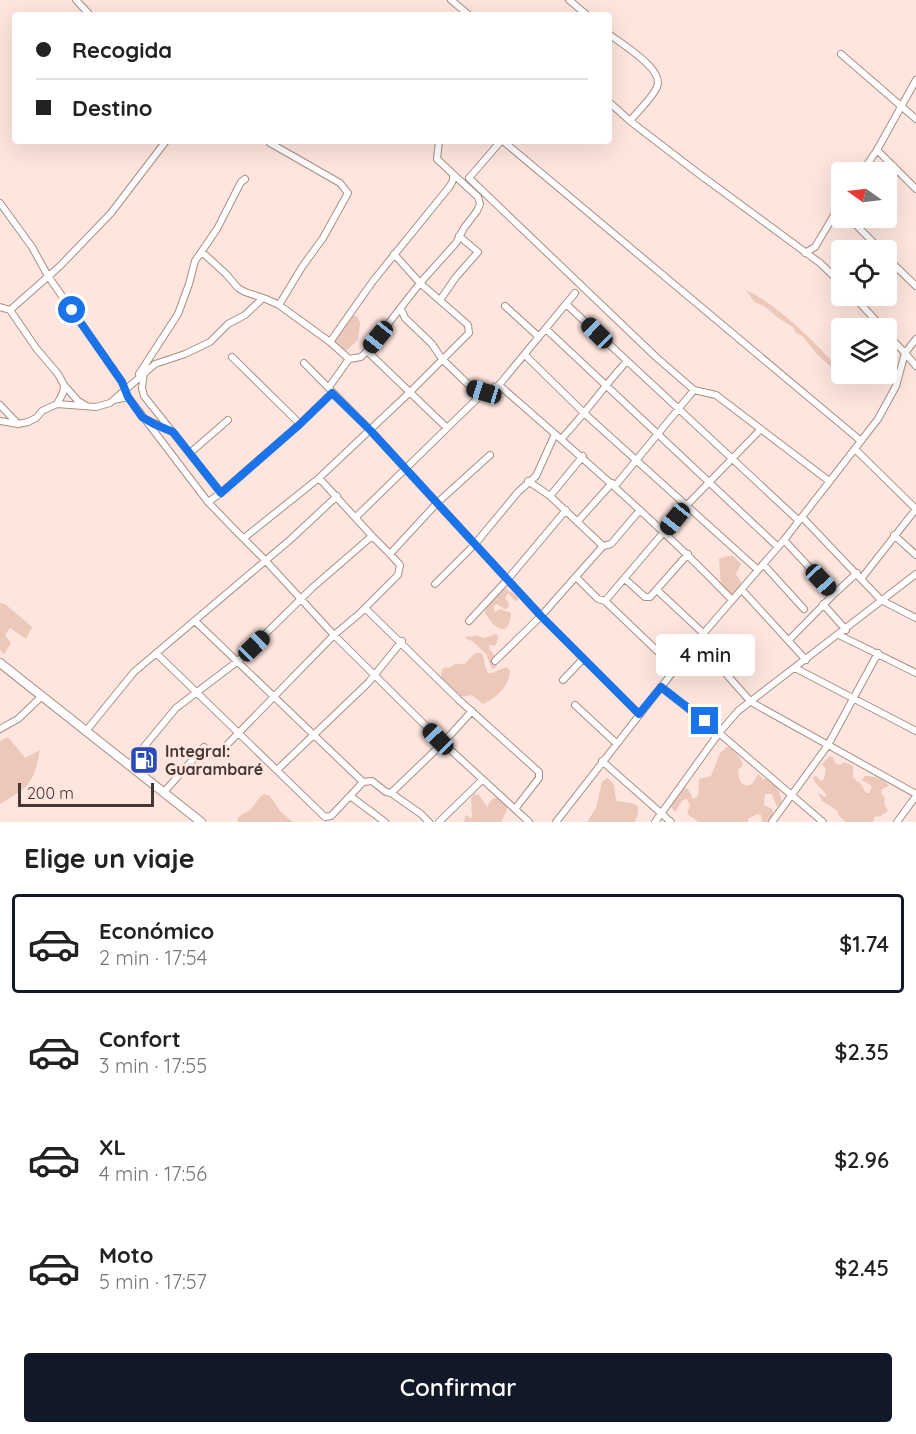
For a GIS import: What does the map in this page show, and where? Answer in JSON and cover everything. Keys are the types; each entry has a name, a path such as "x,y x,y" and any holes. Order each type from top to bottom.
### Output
{"main road":[{"path":"0,663 201,822"}],"street":[{"path":"76,0 87,12"},
{"path":"451,0 466,12"},
{"path":"460,7 465,0"},
{"path":"569,0 583,12"},
{"path":"612,36 652,68 659,80 657,88 630,120"},
{"path":"841,54 916,119"},
{"path":"869,162 916,80"},
{"path":"612,105 831,274"},
{"path":"10,310 111,213 164,144"},
{"path":"272,144 340,183 348,193 323,238 279,305"},
{"path":"202,252 238,288 279,305 349,358 360,357 456,243 480,204 478,197 437,159 438,144"},
{"path":"464,184 499,144"},
{"path":"506,144 861,441"},
{"path":"877,150 916,189"},
{"path":"330,342 394,254 450,186 453,174"},
{"path":"470,178 656,357 694,390 716,395 829,481"},
{"path":"135,380 178,314 195,261 241,182 245,179"},
{"path":"0,203 122,382 128,397 208,502 266,560 334,635 443,744 529,822"},
{"path":"805,253 815,247 831,222"},
{"path":"859,228 870,240"},
{"path":"440,300 478,252 459,236"},
{"path":"815,247 820,263"},
{"path":"244,538 319,478 466,336 468,325 420,283 394,254"},
{"path":"897,268 916,286"},
{"path":"356,517 484,392 499,385 575,293"},
{"path":"0,421 18,424 32,421 42,411 57,404 103,406 114,400 155,364 185,354 210,342 228,324 245,315 263,298"},
{"path":"566,304 800,519 881,600 916,618"},
{"path":"505,306 539,337"},
{"path":"862,306 874,318"},
{"path":"0,307 10,310 64,385 78,401 90,407"},
{"path":"401,309 405,318 432,344 442,359 472,388 484,392"},
{"path":"546,329 778,546"},
{"path":"556,822 703,633 784,540 861,441 888,403 896,386 905,353 916,339"},
{"path":"897,345 916,366"},
{"path":"367,351 447,428"},
{"path":"525,355 585,414 758,570"},
{"path":"232,357 300,424"},
{"path":"208,502 300,424 330,390 349,358"},
{"path":"435,584 475,544 528,481 536,476 559,436 585,414 605,385 627,361"},
{"path":"304,363 370,430 541,616 639,714"},
{"path":"145,364 142,388 144,396 221,493"},
{"path":"57,404 63,393 64,385"},
{"path":"499,385 583,456 688,554 732,600"},
{"path":"472,388 476,400"},
{"path":"578,521 636,461 694,390"},
{"path":"114,400 128,397"},
{"path":"0,405 18,424"},
{"path":"142,417 173,432"},
{"path":"189,453 228,420"},
{"path":"605,601 686,506 761,429"},
{"path":"789,640 834,594 859,576 916,509 855,449"},
{"path":"390,554 437,503 490,455"},
{"path":"550,496 583,456"},
{"path":"221,751 334,635 398,575 400,565 319,478"},
{"path":"528,481 550,496 603,546"},
{"path":"86,731 134,672 266,560 337,496"},
{"path":"469,621 566,510"},
{"path":"495,661 541,616 603,546 611,544 640,510"},
{"path":"894,535 916,555"},
{"path":"129,765 176,708 238,661 312,588 372,536"},
{"path":"784,540 834,594"},
{"path":"625,579 645,597 650,597 688,554"},
{"path":"763,564 804,609"},
{"path":"655,822 719,733 738,711 916,574"},
{"path":"576,577 598,598 605,601 675,668"},
{"path":"657,590 703,633"},
{"path":"742,590 806,660"},
{"path":"824,604 846,630"},
{"path":"365,608 402,641 471,711 539,772 539,778 515,809"},
{"path":"195,621 363,782"},
{"path":"839,635 916,673"},
{"path":"277,770 375,675 402,641"},
{"path":"697,641 751,702 916,795 897,822"},
{"path":"156,653 325,817 331,816 363,782 372,780 429,822"},
{"path":"772,822 828,745 878,653"},
{"path":"562,680 583,659"},
{"path":"795,668 916,732"},
{"path":"661,687 824,822"},
{"path":"0,729 18,719 42,696"},
{"path":"575,705 616,743"},
{"path":"391,793 443,744 471,711"},
{"path":"164,792 204,747"},
{"path":"602,761 671,822"},
{"path":"439,822 482,780"},
{"path":"350,796 385,822"}],"shaded area":[{"path":"746,290 773,306 797,326 831,360 831,367 802,336 796,333 793,327 764,306 754,302"},
{"path":"349,314 358,317 360,324 358,340 346,351 331,340"},
{"path":"733,556 741,564 736,574 742,584 733,595 721,587 719,559"},
{"path":"505,588 517,596 518,600 515,601 508,593 505,598 509,603 508,608 504,609 497,604 494,606 494,612 500,609 511,613 508,625 505,629 501,629 493,624 485,613 490,602"},
{"path":"0,603 5,604 32,627 26,639 10,628 5,635 11,643 4,654 0,650"},
{"path":"496,634 499,636 495,646 490,645 489,648 497,662 496,667 492,669 486,654 472,641 466,639 466,636 475,635 484,638"},
{"path":"475,653 483,655 488,673 506,667 510,670 505,686 483,704 472,695 454,694 440,683 442,669 455,664 465,664"},
{"path":"8,737 25,758 40,750 35,771 29,783 0,804 0,741"},
{"path":"727,747 739,757 743,765 738,770 743,784 748,786 752,784 758,774 763,779 780,786 782,802 778,807 772,794 765,794 764,805 772,809 774,815 769,822 762,822 761,815 757,814 748,819 748,822 699,822 687,814 690,805 687,799 683,800 675,812 671,807 672,801 685,788 688,789 693,799 698,796 699,779 711,776 720,753"},
{"path":"830,756 833,757 835,763 840,765 844,762 853,766 853,778 861,784 866,793 869,793 872,786 862,780 865,776 872,776 887,783 889,786 881,792 888,811 879,817 875,816 873,822 845,822 838,811 822,801 818,793 827,796 815,783 813,777 816,776 821,781 824,779 826,769 822,764"},
{"path":"607,778 614,786 617,801 638,806 635,822 587,822 596,808 602,782"},
{"path":"264,794 270,796 280,811 293,822 238,822 238,817 250,810"},
{"path":"474,794 479,795 487,807 492,799 497,797 507,805 501,822 464,822 465,816 472,817 471,798"}],"place":[{"name":"Integral: Guarambaré","path":"144,760"}],"route":[{"path":"72,310 122,382 128,397 142,417 173,432 221,493 332,393 370,430 541,616 639,714 661,687 705,721"}]}
